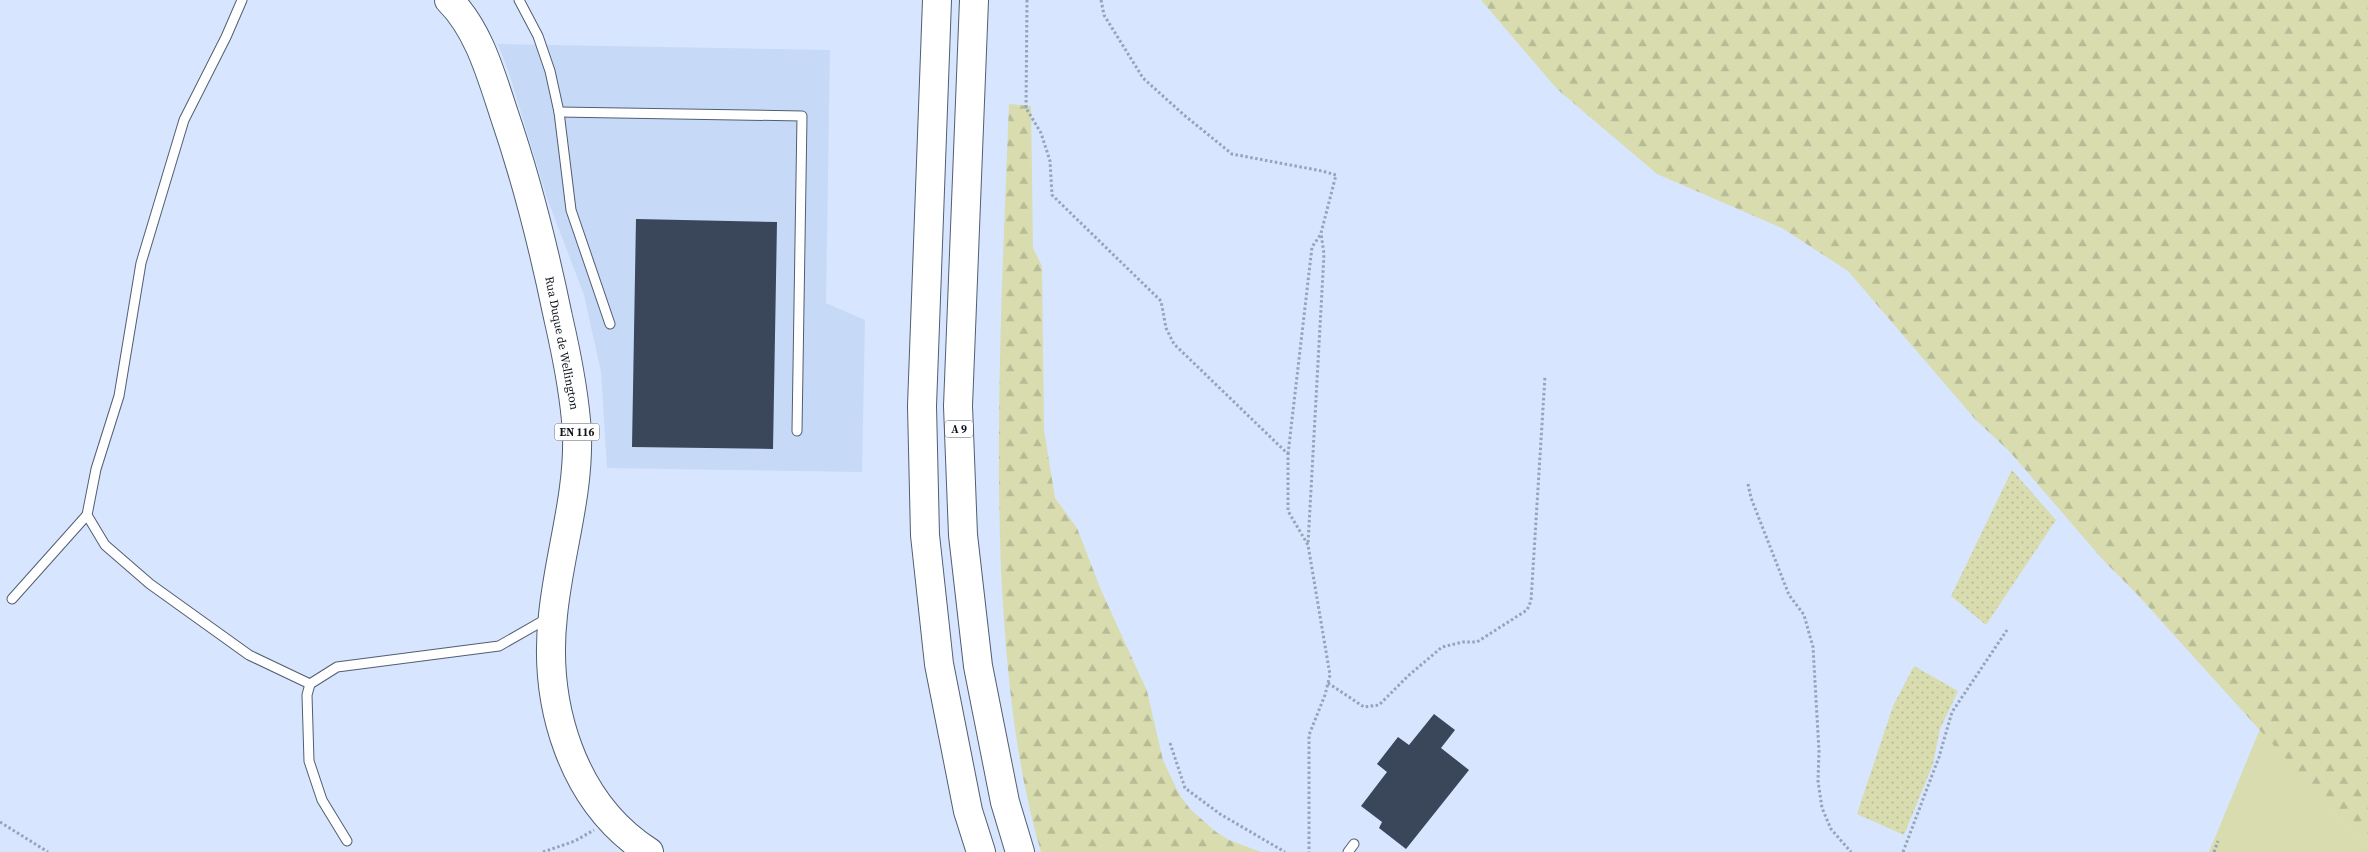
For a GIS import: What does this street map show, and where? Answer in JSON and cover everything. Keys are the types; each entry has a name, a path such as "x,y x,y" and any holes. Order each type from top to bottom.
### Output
{"main road":[{"name":"Rua Duque de Wellington","path":"449,0 463,17 482,54 510,130 552,288 574,399 577,434 575,490 553,615 552,666 557,711 564,738 577,769 594,798 612,820 649,852"},
{"path":"937,0 922,406 925,535 939,664 968,811 981,852"},
{"name":"A 9","path":"974,0 958,406 963,535 978,666 1005,802 1020,852"}],"lane":[{"path":"12,599 87,516 96,469 120,396 141,263 184,120 226,37 242,0"},
{"path":"520,0 538,36 550,71 559,112 570,210 610,324"},
{"path":"559,112 802,116 797,431"},
{"path":"87,516 105,545 150,584 249,655 310,684"},
{"path":"347,841 322,800 309,761 307,695 310,684 337,667 499,646 553,615"}],"path":[{"path":"1027,0 1026,108 1041,133 1050,161 1052,195 1161,301 1166,328 1174,344 1288,454"},
{"path":"1101,0 1104,16 1143,78 1184,115 1232,154 1322,170 1336,175 1321,233 1312,247 1288,454 1288,511 1308,545"},
{"path":"1309,852 1309,734 1330,675 1308,545 1324,254 1321,233"},
{"path":"1328,683 1364,707 1379,705 1408,676 1442,647 1462,642 1477,642 1527,610 1531,601 1545,376"},
{"path":"1748,484 1751,498 1789,595 1804,615 1807,623 1813,647 1819,751 1818,781 1822,808 1831,829 1851,852"},
{"path":"1903,852 1939,757 1952,712 2007,630"},
{"path":"1170,743 1185,788 1220,814 1285,852"},
{"path":"543,852 574,842 612,820"},
{"path":"0,822 48,852"},
{"path":"2214,852 2218,841"}],"shaded area":[{"path":"498,44 830,50 826,303 865,320 862,472 607,468 601,372 584,295 547,198 509,73"}],"green space":[{"path":"1481,0 2368,0 2368,844 2341,820 2136,593 2103,560 2010,452 1975,419 1848,271 1782,228 1657,174 1557,89"},
{"path":"1009,104 1031,106 1033,248 1042,266 1044,430 1055,498 1077,528 1101,590 1147,691 1163,760 1179,794 1190,809 1216,832 1229,840 1261,852 1041,852 1024,782 1013,712 1001,569 999,395"},
{"path":"2012,470 2056,520 1986,625 1951,596"},
{"path":"1914,666 1958,691 1940,729 1933,764 1904,835 1857,814 1893,706"},
{"path":"2260,729 2341,820 2368,844 2368,852 2209,852"}],"building":[{"path":"636,219 777,222 773,449 632,447"},
{"path":"1434,714 1455,730 1441,748 1469,770 1406,849 1379,828 1382,822 1361,806 1387,772 1377,764 1398,737 1409,745"}]}
